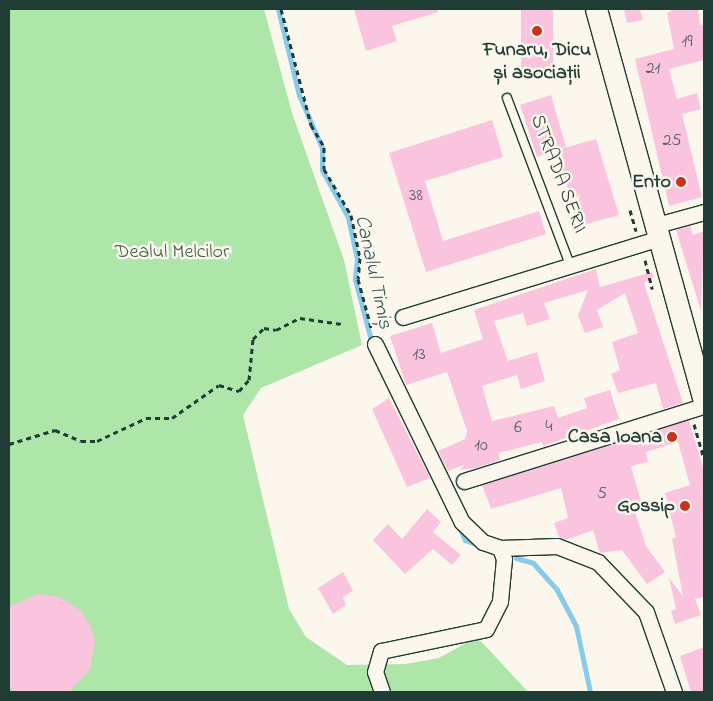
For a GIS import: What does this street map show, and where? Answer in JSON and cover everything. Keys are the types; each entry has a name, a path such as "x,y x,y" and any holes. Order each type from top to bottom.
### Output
{"street":[{"path":"464,481 700,406 596,9"},
{"name":"STRADA SERII","path":"403,317 570,265 655,233 704,212"},
{"path":"375,344 462,522 484,542 500,548 557,546 598,562 646,612 674,692"},
{"path":"382,692 376,672 381,651 486,629 500,601 504,559 500,548"}],"lane":[{"name":"STRADA SERII","path":"507,98 570,265"}],"path":[{"path":"281,9 309,117 324,147 324,169 351,215 360,258 358,279 375,344"},
{"path":"9,444 55,430 81,441 97,441 146,418 172,418 219,386 240,391 249,380 253,339 264,328 276,330 288,320 300,318 342,324"},
{"path":"700,406 704,459"}],"green space":[{"name":"Dealul Melcilor","path":"9,9 264,9 292,113 344,260 362,345 261,388 243,415 289,609 306,637 347,665 406,664 439,658 477,637 528,692 9,692"}],"building":[{"path":"354,9 437,9 438,12 392,26 397,41 366,51"},
{"path":"521,9 553,9 553,77 521,77"},
{"path":"624,9 640,9 643,20 627,23"},
{"path":"674,9 698,9 700,25 704,24 704,60 669,69 677,99 697,93 701,109 682,114 702,197 669,206 635,59 674,49 667,13"},
{"path":"551,95 566,147 557,150 596,139 619,215 579,226 556,150 537,157 520,105"},
{"path":"492,120 503,157 425,181 443,241 539,211 546,234 426,272 389,153"},
{"path":"690,226 693,235 704,231 701,311 676,230"},
{"path":"596,269 600,287 652,272 654,277 644,283 683,403 663,409 656,383 618,393 611,374 620,370 612,342 638,333 625,293 597,310 603,327 585,333 578,315 588,290 544,303 550,319 527,326 523,313 494,321 508,361 537,352 545,381 521,389 517,375 482,386 492,421 554,406 558,418 587,408 584,398 610,390 619,419 543,446 542,442 498,453 500,460 476,468 460,470 464,465 448,471 438,451 465,439 467,431 447,372 406,385 390,336 432,323 441,353 483,339 474,310"},
{"path":"389,398 430,478 407,487 372,409"},
{"path":"689,420 704,471 704,597 695,599 701,615 675,624 671,611 676,609 669,578 683,596 672,539 676,537 665,493 690,485 678,442 646,452 648,462 631,466 643,509 635,512 646,546 665,572 647,584 622,550 600,553 593,530 566,540 559,537 554,523 568,518 561,488 491,509 482,485"},
{"path":"427,509 441,522 433,532 461,555 452,565 433,549 405,574 373,540 388,524 402,539"},
{"path":"343,572 353,591 343,597 346,605 333,614 318,588"},
{"path":"38,594 60,597 81,611 91,627 95,641 90,669 69,692 15,692 9,687 9,607"},
{"path":"704,647 704,692 691,692 680,656"}],"waterway":[{"name":"Canalul Timiș","path":"278,9 299,95 322,148 322,170 348,217 357,259 355,279 372,344"},
{"name":"Canalul Timiș","path":"459,527 465,540 479,545"},
{"name":"Canalul Timiș","path":"516,558 533,563 557,590 576,626 590,692"}],"place":[{"name":"Funaru, Dicu și asociații","path":"537,31"},
{"name":"Ento","path":"681,182"},
{"name":"Casa Ioana","path":"672,437"},
{"name":"Gossip","path":"685,506"}]}
